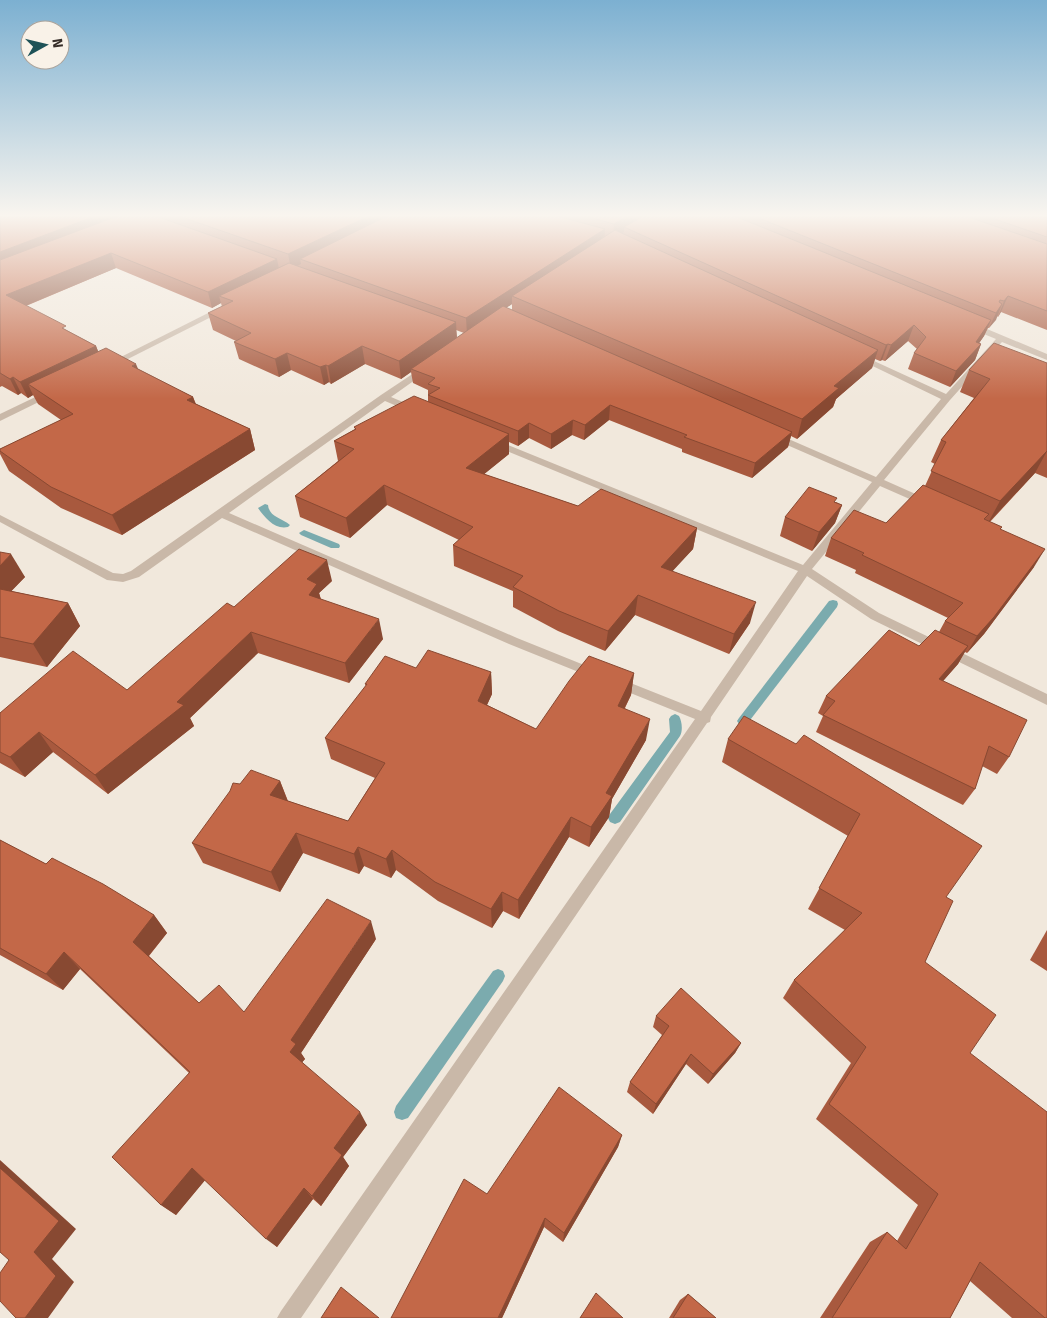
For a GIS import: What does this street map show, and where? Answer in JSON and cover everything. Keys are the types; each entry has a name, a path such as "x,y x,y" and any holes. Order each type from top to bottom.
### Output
{"street":[{"path":"97,370 230,306"},
{"path":"966,323 1047,357"},
{"path":"288,1318 806,570 947,398 1001,338"},
{"path":"847,351 947,398"},
{"path":"0,518 111,577 123,578 136,574 437,360"},
{"path":"0,418 62,388"},
{"path":"384,397 428,415"},
{"path":"762,430 932,505"},
{"path":"482,438 806,570 875,616 1047,700"},
{"path":"220,513 513,641 705,718"}],"building":[{"path":"0,277 52,277 6,295 66,326 62,328 96,346 20,382 13,377 10,379 0,373"},
{"path":"169,277 240,277 208,292"},
{"path":"260,277 327,277 456,322 399,361 362,346 328,366 320,367 287,353 275,359 234,342 251,333 208,313 233,301 219,296"},
{"path":"349,277 531,277 466,318"},
{"path":"542,277 717,277 878,350 834,386 839,388 802,419 512,296"},
{"path":"734,277 884,277 991,320 976,342 981,344 956,371 914,353 926,337 914,325 891,345 886,345"},
{"path":"905,277 1047,277 1047,311 1008,296 1004,301 1000,300 999,302 1002,304 996,313"},
{"path":"503,306 792,432 755,463 684,437 687,435 610,405 585,425 573,420 551,434 529,423 518,431 428,395 440,388 428,384 435,378 411,369"},
{"path":"994,343 1047,363 1047,451 1000,501 931,471 946,442 941,440 990,379 969,370"},
{"path":"106,348 136,364 132,366 193,397 187,400 250,429 112,515 51,487 0,451 0,449 73,414 28,384"},
{"path":"414,396 509,434 466,468 578,506 601,489 697,528 661,567 756,602 734,634 638,595 608,631 559,611 513,587 523,576 453,545 473,527 384,485 346,518 295,496 354,449 334,441 356,429 354,427"},
{"path":"923,485 989,514 984,519 1002,527 1000,529 1045,549 994,617 977,636 945,621 963,603 862,555 864,553 831,538 854,510 886,523"},
{"path":"809,487 837,498 834,502 842,505 819,532 785,517"},
{"path":"299,549 327,560 307,579 317,584 309,595 379,619 345,663 251,632 177,702 184,705 95,775 39,732 10,757 0,752 0,713 73,651 127,690 227,603 234,607"},
{"path":"0,552 11,554 0,566"},
{"path":"0,589 68,603 33,644 0,637"},
{"path":"889,630 919,646 935,630 968,646 939,679 1027,720 1009,757 989,746 975,789 823,715 835,701 826,696"},
{"path":"428,650 491,672 478,701 536,729 589,656 634,673 618,706 650,719 606,793 612,796 591,827 571,817 518,900 502,892 491,909 435,882 392,850 386,859 358,847 354,854 296,833 271,872 192,843 230,791 233,783 240,784 251,770 280,781 270,795 348,821 385,763 325,738 367,684 365,684 385,656 416,668"},
{"path":"744,716 796,744 804,735 982,846 946,897 953,901 925,962 996,1015 970,1053 1047,1112 1047,1318 980,1262 950,1318 832,1318 887,1232 906,1249 938,1194 829,1104 866,1047 794,980 862,913 819,888 860,814 728,739"},
{"path":"0,840 46,864 52,858 103,884 154,915 133,942 199,1003 219,985 244,1012 327,899 371,921 291,1040 296,1044 290,1052 360,1112 334,1148 342,1155 312,1196 304,1188 266,1239 192,1168 161,1205 112,1157 190,1072 64,952 46,974 0,948"},
{"path":"681,988 741,1043 713,1074 691,1054 656,1104 630,1082 669,1026 656,1016"},
{"path":"559,1087 622,1135 564,1233 545,1218 498,1318 391,1318 464,1179 487,1194"},
{"path":"0,1168 59,1221 34,1252 56,1276 25,1318 16,1318 0,1301 0,1273 9,1260 0,1252"},
{"path":"341,1287 379,1318 321,1318"},
{"path":"596,1293 623,1318 580,1318"},
{"path":"688,1294 716,1318 673,1318"}],"waterway":[{"path":"265,507 263,508 271,519 285,525"},
{"path":"304,533 335,546"},
{"path":"743,721 833,604"},
{"path":"615,818 676,733 675,719"},
{"path":"402,1112 498,976"}]}
